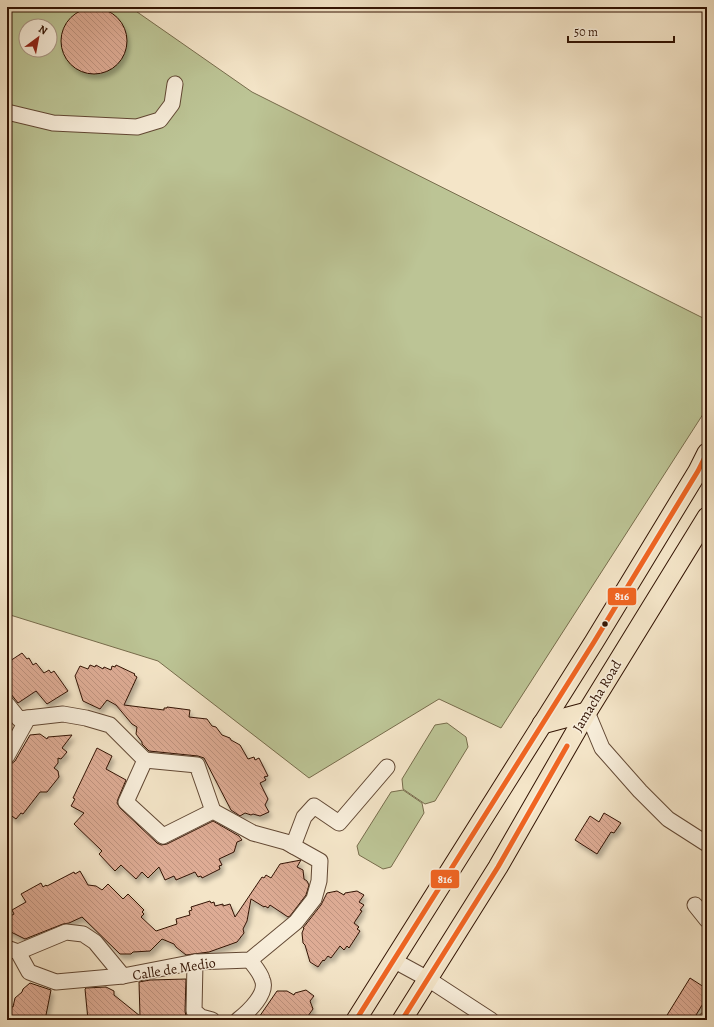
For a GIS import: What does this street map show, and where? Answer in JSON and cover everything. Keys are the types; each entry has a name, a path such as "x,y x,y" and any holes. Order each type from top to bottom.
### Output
{"main road":[{"path":"356,1020 542,724 694,477 707,453"},
{"name":"Jamacha Road","path":"402,1020 498,867 587,712 707,517"},
{"path":"542,724 587,712"}],"street":[{"path":"7,112 53,123 137,127 160,120 172,104 174,84"},
{"path":"7,704 19,719 63,714 86,718 110,726 146,760 197,765 212,811 253,833 290,844 320,861 319,881 314,899 296,922 250,960 263,980 263,992 251,1009 238,1020"},
{"path":"587,712 602,748 640,791 668,819 707,844"},
{"path":"7,756 28,718"},
{"path":"146,760 126,802 163,836 212,811"},
{"path":"290,844 304,817 314,806 339,823 387,767"},
{"path":"695,906 707,920"},
{"name":"Calle de Medio","path":"123,976 95,942 83,934 66,932 12,950 29,972 56,982 123,976 195,962 250,960"},
{"path":"393,960 428,979 469,1013 491,1020"},
{"path":"195,962 194,1010 201,1018 212,1020"}],"green space":[{"path":"7,7 130,7 252,92 707,320 707,408 501,728 439,699 309,778 158,661 7,614"},
{"path":"447,723 466,737 468,747 435,801 425,804 403,789 402,779 435,725"},
{"path":"403,790 422,803 424,813 391,867 383,869 359,855 357,846 391,792"}],"building":[{"path":"94,8 107,10 117,18 125,28 127,41 125,54 117,64 107,72 94,74 81,72 71,64 63,54 61,41 63,28 71,18 81,10"},
{"path":"22,653 27,659 29,658 33,665 36,663 44,673 49,670 51,673 54,671 68,691 47,704 36,691 18,703 7,689 7,663"},
{"path":"90,665 95,667 96,665 103,669 104,667 111,670 112,666 115,667 116,665 135,674 134,675 137,677 124,705 164,710 164,708 167,707 190,710 189,717 207,719 222,735 230,738 240,745 248,759 254,757 255,760 259,758 268,776 264,777 266,780 260,783 268,799 265,805 269,812 260,816 245,813 240,816 231,810 204,758 198,756 149,751 142,744 136,734 137,727 132,724 116,705 107,700 100,709 83,701 75,676 80,666 88,669"},
{"path":"40,734 47,739 48,737 72,735 62,748 67,752 61,759 58,758 58,763 54,768 58,771 59,777 47,792 40,792 23,814 21,813 16,819 9,814 7,803 7,765 15,761 30,735"},
{"path":"97,748 112,756 106,769 126,780 117,803 120,808 157,843 161,845 167,844 213,821 239,836 242,840 237,842 234,852 219,859 222,865 219,866 220,869 202,878 201,876 198,877 195,872 176,880 174,876 165,880 159,867 148,878 142,872 136,879 121,865 115,871 99,854 102,851 74,824 84,813 71,806 75,799 73,798"},
{"path":"604,813 621,823 614,833 611,832 597,854 575,840 590,816 599,822"},
{"path":"301,860 297,867 303,870 304,879 309,885 306,895 290,916 288,917 270,905 268,908 265,906 264,907 251,899 247,921 243,929 244,933 237,942 209,952 186,955 174,944 162,939 150,951 120,954 82,917 25,939 7,930 7,918 14,914 12,910 26,902 21,894 41,883 43,887 46,885 47,886 74,872 75,874 80,871 88,885 96,886 102,890 108,884 123,899 128,894 144,910 142,912 144,914 141,917 156,931 177,924 176,919 190,915 189,911 192,910 191,907 210,901 211,903 214,902 215,906 230,904 235,917 262,877 264,878 266,875 271,878 280,864"},
{"path":"337,891 344,895 345,893 357,891 364,895 359,902 364,905 360,910 362,911 354,923 359,927 357,929 360,931 349,948 347,946 344,950 340,946 331,958 328,956 318,967 310,962 303,943 303,928 321,905 327,893"},
{"path":"690,978 707,989 707,997 693,1020 664,1020"},
{"path":"186,979 186,1016 183,1020 88,1020 86,988 106,987 114,991 114,995 140,1016 139,982 150,980"},
{"path":"30,983 51,990 45,1020 7,1020 7,1006 13,1007 15,998"},
{"path":"306,990 314,996 310,1001 313,1009 305,1020 257,1020 277,991 287,991 294,995 295,993"}],"transit line":[{"name":"816","path":"356,1020 594,642 698,471 707,453"},
{"name":"816","path":"402,1020 498,867 567,746"}]}
